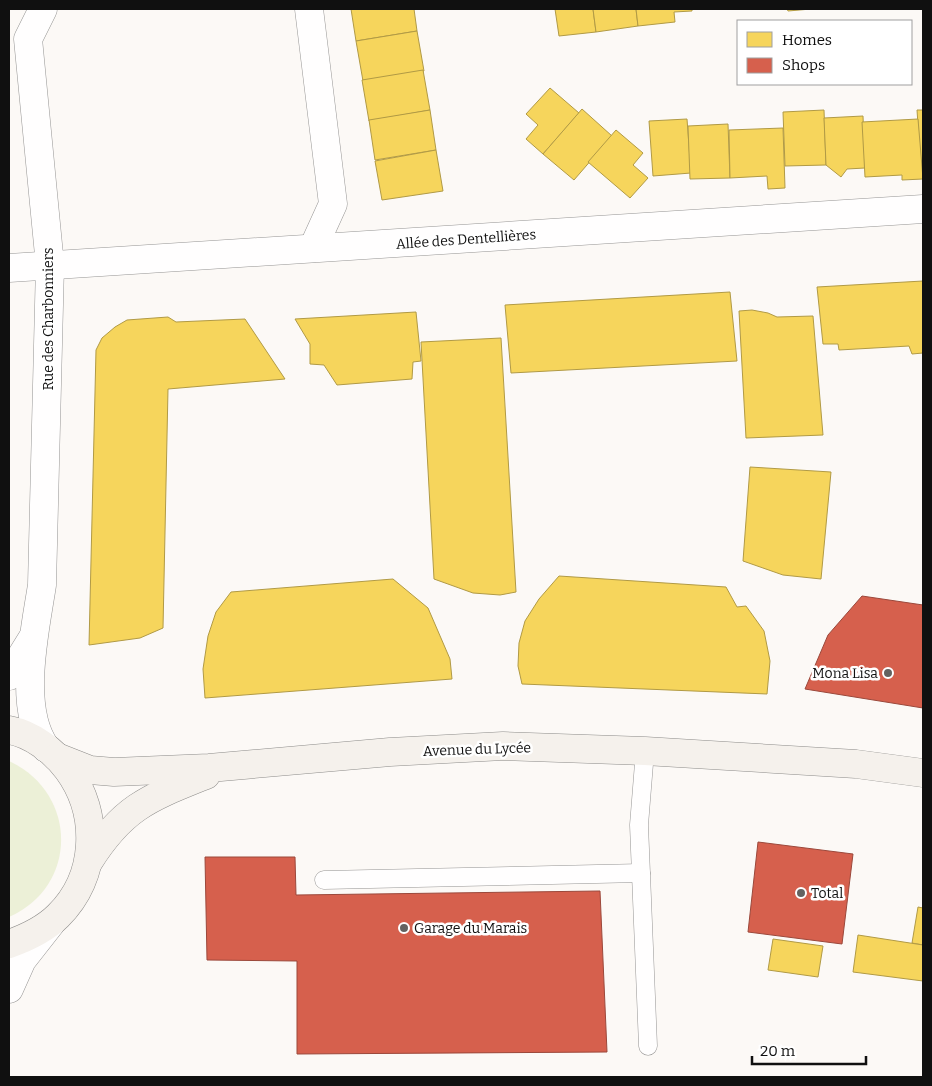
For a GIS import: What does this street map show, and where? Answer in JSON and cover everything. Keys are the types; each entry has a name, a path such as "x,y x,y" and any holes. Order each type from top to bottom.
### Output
{"main road":[{"name":"Avenue du Lycée","path":"9,730 40,743 52,753 90,770 114,772 209,768 262,762 503,746 645,750 692,755 839,777 923,792"},
{"path":"9,944 36,933 54,920 76,893 88,862 92,839 88,811 78,784 52,753"},
{"name":"Avenue du Lycée","path":"692,755 856,764 923,773"},
{"name":"Avenue du Lycée","path":"88,862 102,839 118,821 137,807 161,794 212,773 262,762"}],"street":[{"name":"Rue des Charbonniers","path":"43,9 28,39 50,265 42,585 35,633 32,714 38,737 52,753"},
{"path":"309,9 333,204 313,248"},
{"name":"Allée des Dentellières","path":"9,268 923,209"},
{"name":"Rue des Charbonniers","path":"9,676 28,648 35,633"},
{"path":"9,989 22,960 54,920"}],"lane":[{"path":"645,750 639,825 648,1046"},
{"path":"324,880 641,873"}],"green space":[{"path":"9,761 32,776 48,795 58,816 61,839 58,862 48,884 32,903 9,917"}],"building: Homes":[{"path":"351,9 414,9 417,31 356,41"},
{"path":"555,9 593,9 596,32 559,36"},
{"path":"593,9 636,9 638,26 596,32"},
{"path":"636,9 692,9 692,11 674,12 675,22 638,26"},
{"path":"787,9 811,9 788,11"},
{"path":"417,31 424,71 363,81 356,41"},
{"path":"423,70 430,110 369,121 362,80"},
{"path":"550,88 579,113 543,154 526,139 538,125 526,114"},
{"path":"582,109 612,136 574,180 543,154"},
{"path":"430,110 436,150 375,160 369,120"},
{"path":"824,110 826,165 785,166 783,112"},
{"path":"917,110 923,110 923,167 921,168"},
{"path":"863,116 865,168 847,169 841,177 826,165 824,118"},
{"path":"687,119 691,173 653,176 649,121"},
{"path":"918,119 923,179 902,180 902,175 865,177 862,122"},
{"path":"728,124 730,178 690,179 688,126"},
{"path":"783,128 785,188 768,189 767,176 730,178 729,130"},
{"path":"616,130 643,153 633,165 648,178 630,198 588,162"},
{"path":"436,150 443,191 382,200 375,161"},
{"path":"923,281 923,353 912,354 909,346 839,350 838,344 823,344 817,287"},
{"path":"730,292 737,361 511,373 505,305"},
{"path":"752,310 777,317 813,316 823,435 746,438 739,311"},
{"path":"416,312 421,361 413,362 412,379 337,385 324,365 310,364 310,344 295,319"},
{"path":"168,317 176,322 245,319 285,379 168,389 163,628 140,638 89,645 96,350 102,338 127,320"},
{"path":"501,338 516,592 500,595 473,593 434,579 421,342"},
{"path":"750,467 831,472 821,579 783,575 743,561"},
{"path":"559,576 726,587 737,607 746,606 764,631 770,661 767,694 522,684 518,666 519,643 525,621 539,599"},
{"path":"393,579 428,608 450,659 452,679 205,698 203,669 208,636 216,612 231,592"},
{"path":"918,907 923,908 923,945 912,943"},
{"path":"858,935 923,945 923,981 853,972"},
{"path":"773,939 823,946 818,977 768,970"}],"building: Shops":[{"path":"862,596 923,605 923,708 805,689 828,635"},
{"name":"Total","path":"758,842 853,854 842,944 748,932"},
{"name":"Garage du Marais","path":"205,857 295,857 296,895 600,891 607,1052 297,1054 297,961 207,960"}],"place":[{"name":"Mona Lisa","path":"888,673"},
{"name":"Total","path":"801,893"},
{"name":"Garage du Marais","path":"404,928"}]}
